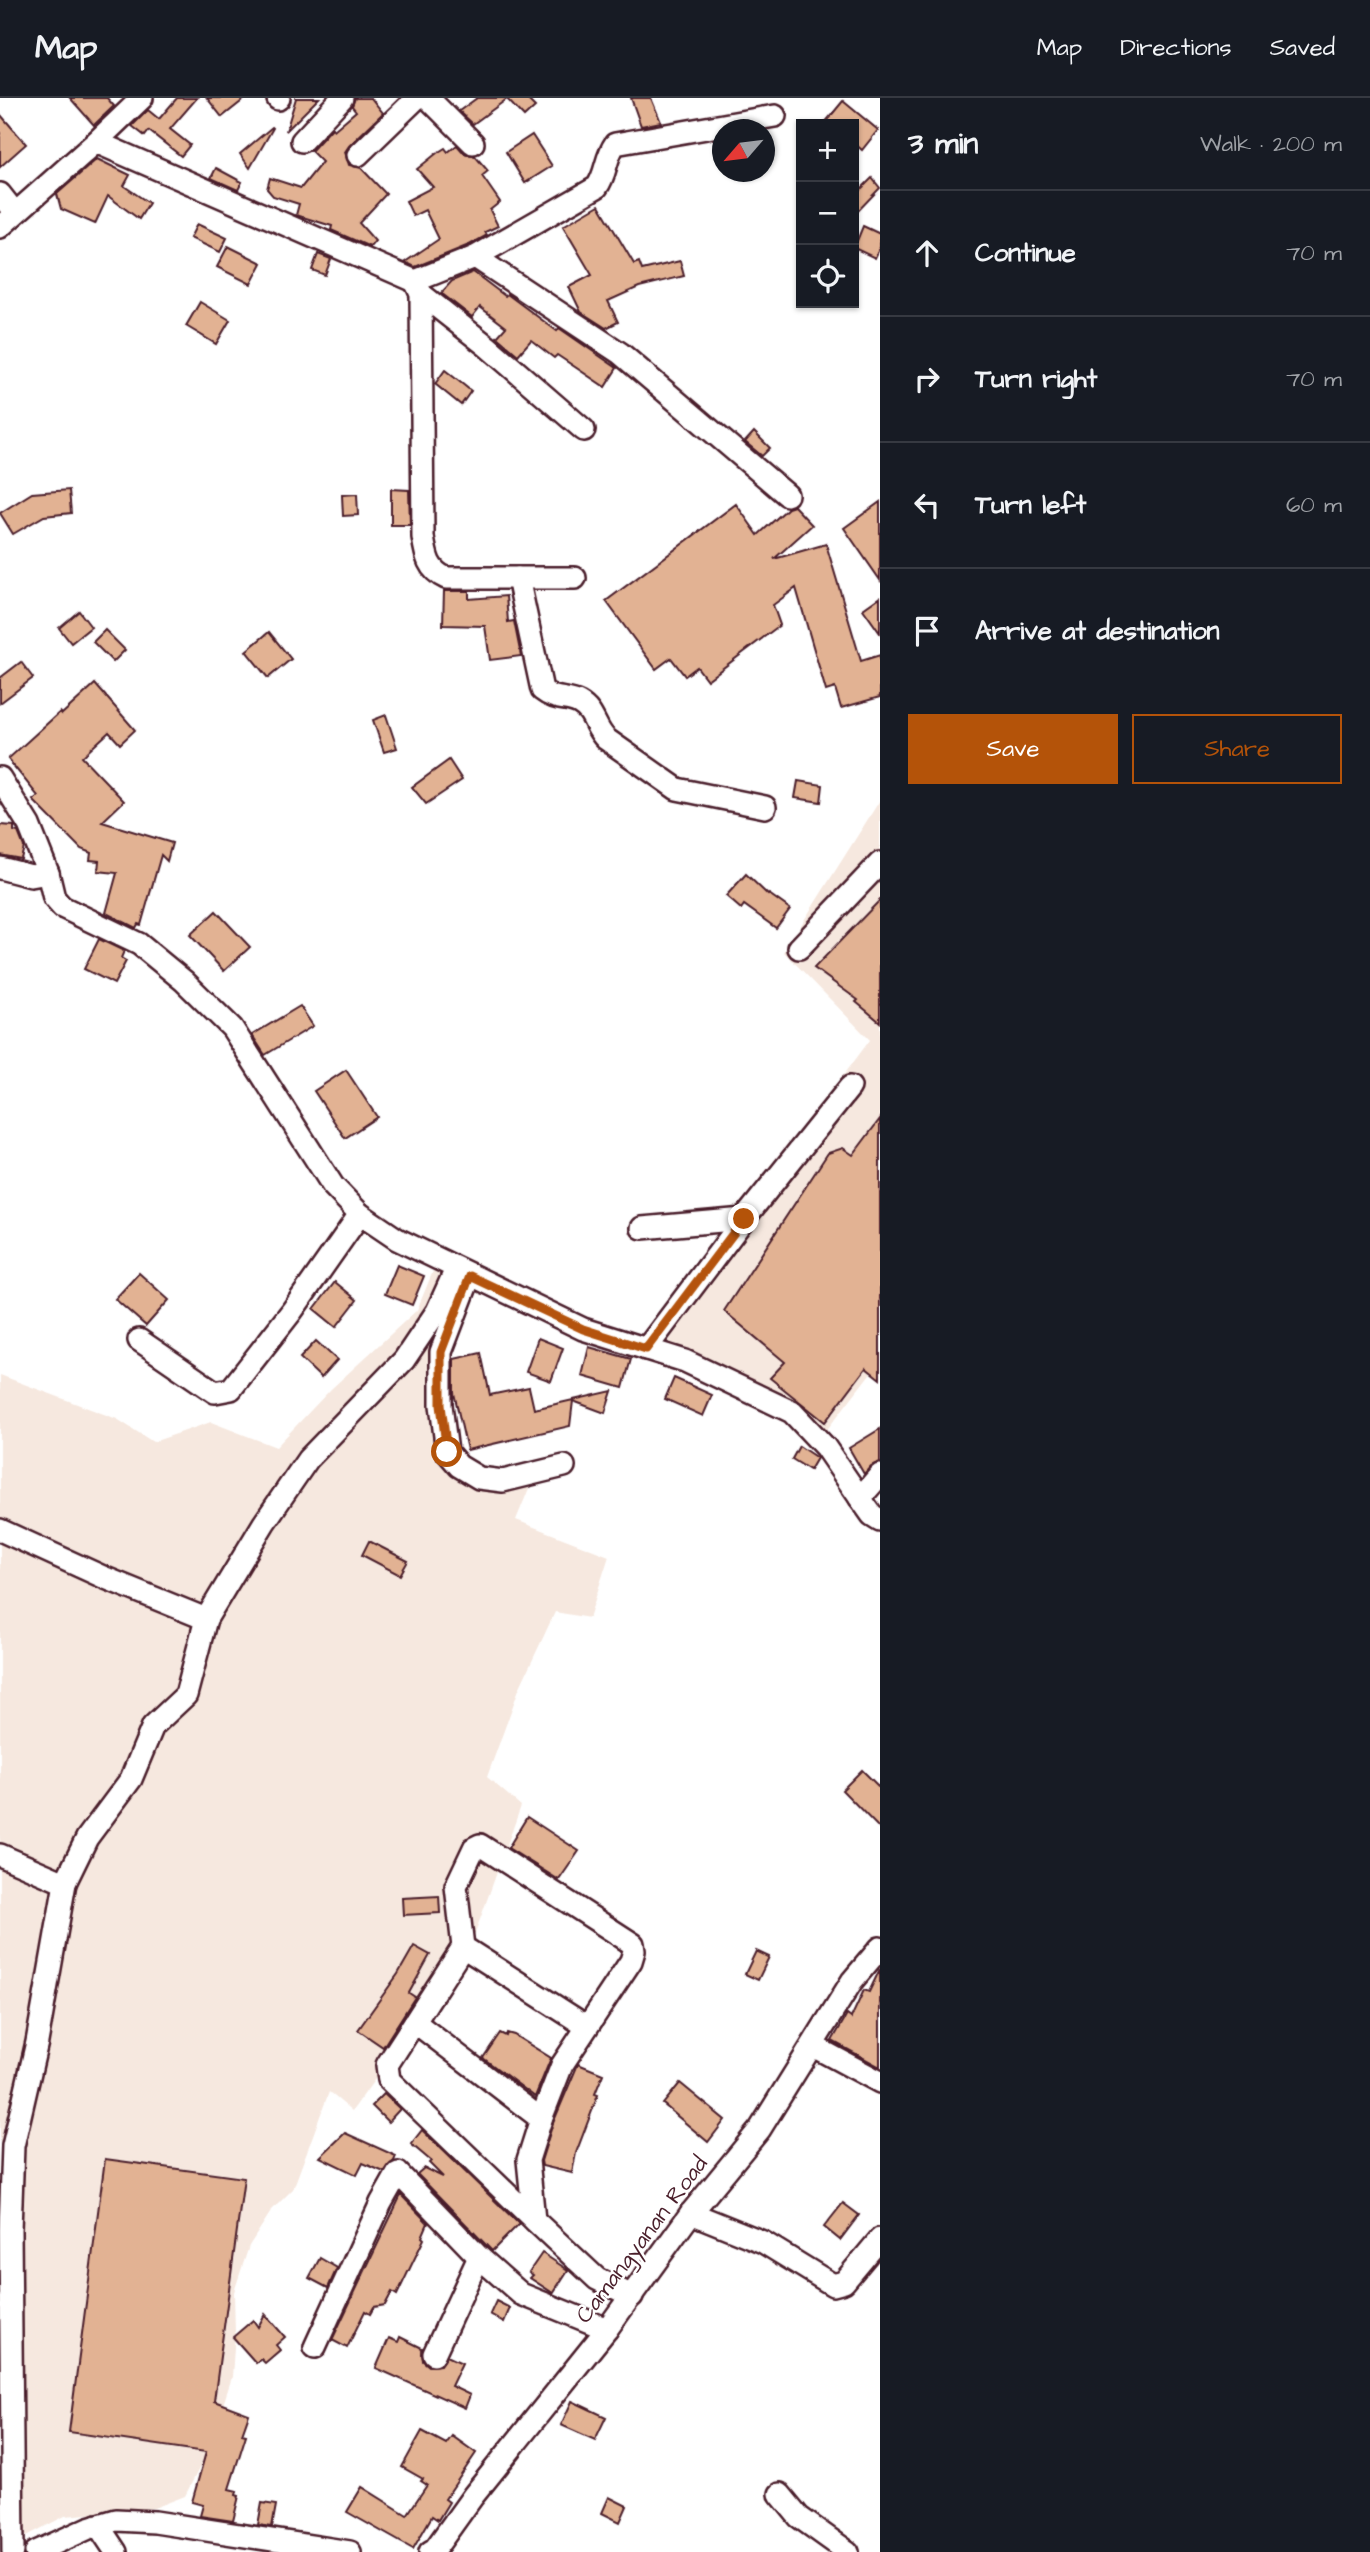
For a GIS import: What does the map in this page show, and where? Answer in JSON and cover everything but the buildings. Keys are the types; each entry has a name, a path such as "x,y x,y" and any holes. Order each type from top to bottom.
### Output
{"street":[{"path":"0,194 8,220 142,98"},
{"path":"302,141 342,98"},
{"path":"358,155 417,98"},
{"path":"428,98 473,143"},
{"path":"418,288 597,187 605,175 607,156 615,144 775,116"},
{"path":"96,142 418,288 584,430"},
{"path":"475,257 620,353 787,495"},
{"path":"418,288 424,537 426,556 435,573 446,578 576,578"},
{"path":"518,578 542,690 551,697 577,702 590,712 597,722 600,734 677,789 765,807"},
{"path":"0,778 29,825 48,873 54,898 62,907 139,944 184,981 232,1028 333,1186 360,1214 397,1239 583,1329 685,1361 792,1412 825,1447 872,1515 880,1520"},
{"path":"799,948 880,863"},
{"path":"0,868 31,876 48,873"},
{"path":"646,1349 744,1219 850,1087"},
{"path":"139,1340 215,1392 231,1389 292,1311 360,1214"},
{"path":"642,1228 744,1219"},
{"path":"463,1273 441,1352 441,1405 447,1452 459,1466 479,1478 502,1481 564,1466"},
{"path":"13,2552 10,2230 13,2146 37,2042 65,1883 87,1838 131,1779 153,1726 186,1695 206,1619 264,1522 309,1459 404,1360 463,1273"},
{"path":"860,1498 880,1475"},
{"path":"0,1530 206,1619"},
{"path":"534,2220 528,2160 541,2119 562,2065 631,1961 633,1944 480,1845 474,1848 456,1886 463,1947 387,2065 389,2080 534,2220 597,2279 632,2296"},
{"path":"0,1855 65,1883"},
{"path":"463,1947 586,2026"},
{"name":"Camangyanan Road","path":"430,2552 607,2329 691,2213 760,2129 852,1981 879,1950"},
{"path":"416,2023 541,2119"},
{"path":"813,2046 880,2082"},
{"path":"315,2347 397,2173 479,2257 521,2294 607,2329"},
{"path":"691,2213 762,2242 833,2285 844,2282 880,2239"},
{"path":"433,2354 479,2257"},
{"path":"780,2494 799,2517 848,2552"},
{"path":"36,2552 116,2520 155,2522 351,2552"},
{"path":"98,2525 116,2552"}],"shaded area":[{"path":"880,800 880,1361 822,1436 759,1383 649,1336 870,1040 784,952"},
{"path":"433,1271 459,1281 432,1405 475,1487 532,1481 516,1520 609,1556 589,1618 555,1612 519,1689 487,1777 521,1806 470,1947 352,2111 329,2092 293,2189 272,2210 249,2246 234,2292 232,2377 208,2451 185,2496 154,2508 65,2516 0,2550 0,1375 117,1419 153,1442 211,1422 276,1447 331,1389 417,1310"}],"route":[{"path":"447,1452 441,1405 441,1352 470,1276 583,1329 646,1349 744,1219"}]}
